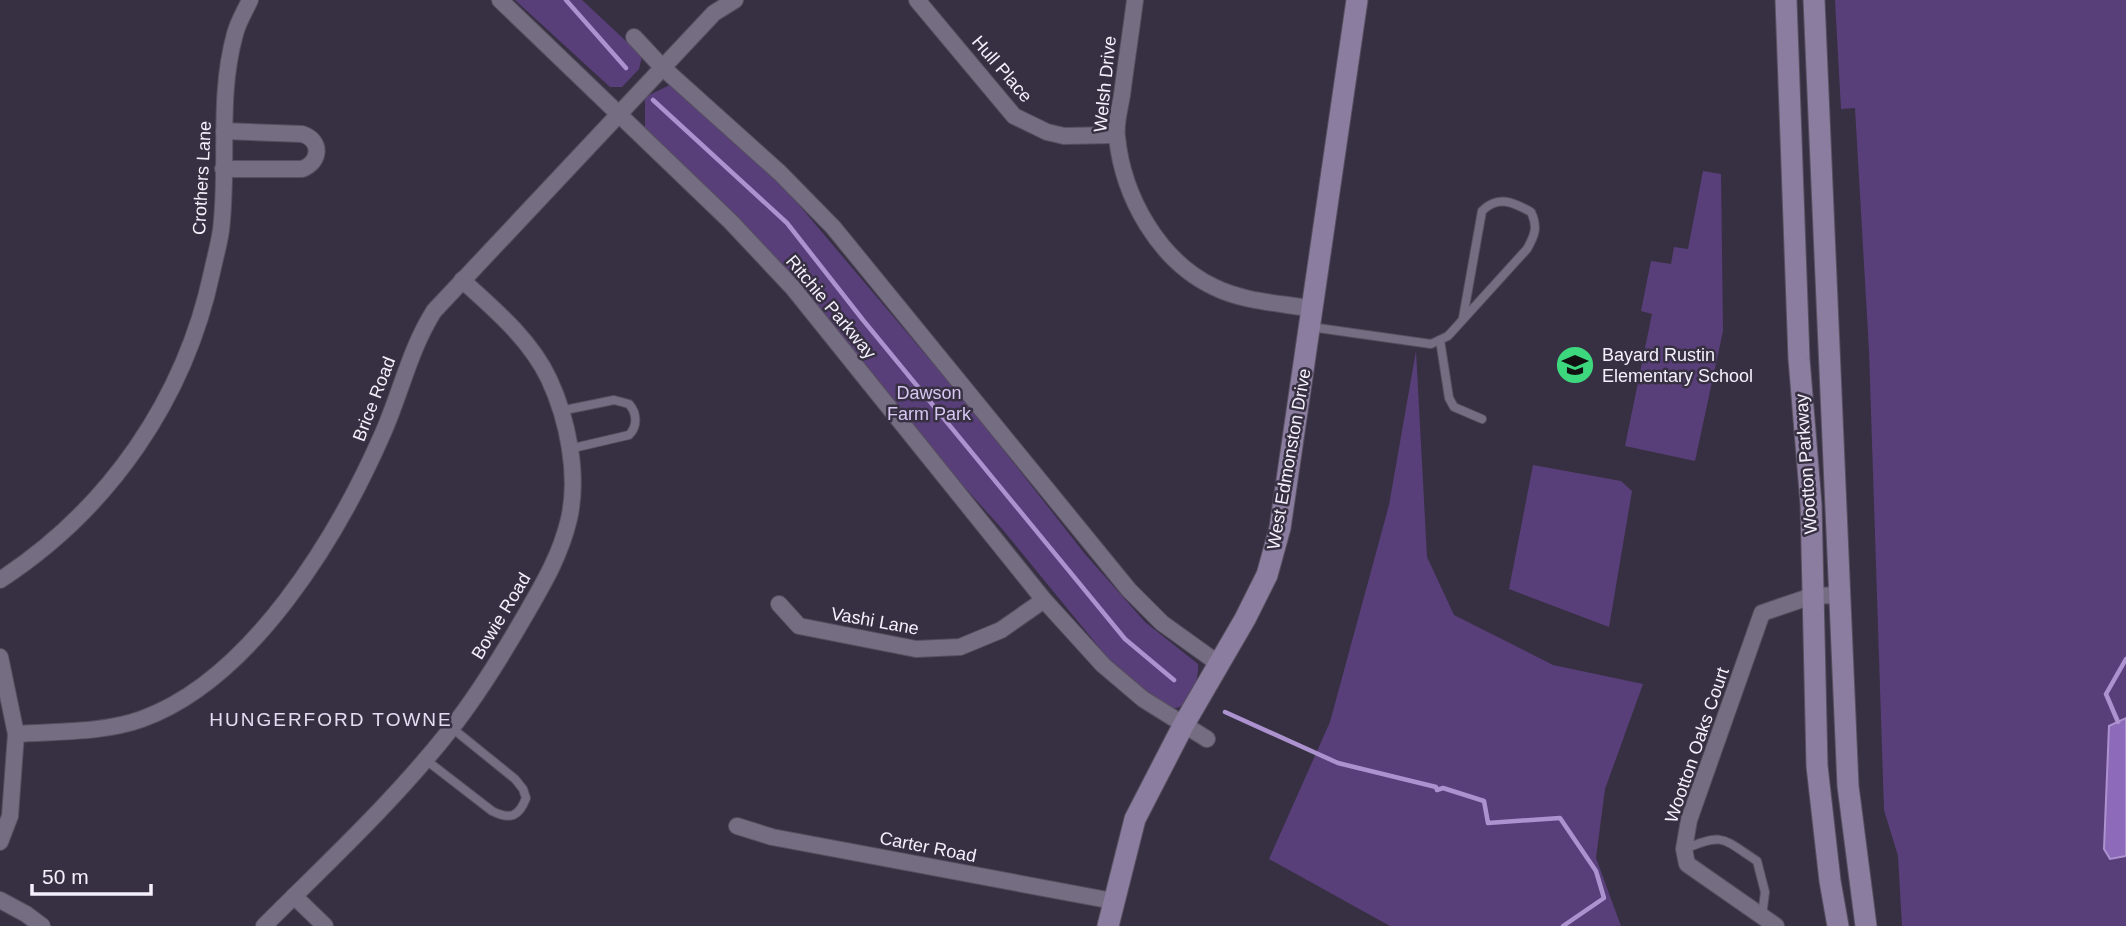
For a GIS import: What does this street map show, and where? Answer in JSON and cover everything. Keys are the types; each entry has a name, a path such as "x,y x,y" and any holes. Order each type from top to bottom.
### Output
{"main road":[{"name":"West Edmonston Drive","path":"1108,926 1135,819 1184,724 1245,620 1267,576 1280,528 1357,0"},
{"name":"Wootton Parkway","path":"1786,0 1799,359 1811,503 1817,766 1838,926"},
{"name":"Wootton Parkway","path":"1814,0 1848,786 1866,926"}],"street":[{"name":"Crothers Lane","path":"0,580 75,520 128,461 159,413 184,364 204,309 221,231 228,68 235,32 250,0"},
{"name":"Ritchie Parkway","path":"499,0 731,222 793,288 1044,600 1103,665 1143,699 1207,738"},
{"name":"Brice Road","path":"16,734 103,728 142,719 187,698 231,662 285,603 308,570 361,480 384,430 419,335 434,311 714,13 735,0"},
{"name":"Hull Place","path":"917,0 1014,116 1047,132 1064,136 1116,135"},
{"name":"Welsh Drive","path":"1135,0 1116,135 1128,186 1159,243 1181,267 1214,288 1311,318"},
{"path":"634,37 662,67 780,173 833,227 1129,590 1162,623 1219,664"},
{"path":"223,169 302,169 316,160 317,151 316,142 310,136 302,134 224,131"},
{"name":"Bowie Road","path":"264,926 392,798 452,728 515,633 557,559 569,516 573,477 566,429 560,411 549,379 531,349 505,318 462,280"},
{"name":"Wootton Oaks Court","path":"1776,926 1687,864 1684,849 1689,820 1762,613 1812,596 1839,595"},
{"name":"Vashi Lane","path":"779,604 799,626 916,649 960,647 1001,631 1044,600"},
{"path":"0,657 16,734 10,816 0,842"},
{"name":"Carter Road","path":"737,826 772,837 1113,901"},
{"path":"294,896 326,926"},
{"path":"0,900 42,926"}],"lane":[{"path":"1311,318 1431,344 1440,340 1448,335 1527,249 1535,235 1536,223 1531,212 1503,200 1489,204 1482,211 1463,318"},
{"path":"1440,340 1454,407 1482,419"},
{"path":"560,411 620,400 629,404 635,413 635,428 629,435 569,449"},
{"path":"426,760 501,816 512,816 522,810 526,798 515,779 452,728"},
{"path":"1684,849 1710,838 1725,840 1757,860 1765,892 1762,916"}],"green space":[{"path":"515,0 582,0 642,56 639,69 622,87 610,87"},
{"path":"1835,0 2126,0 2126,926 1902,926 1898,856 1884,810 1869,350 1855,108 1841,109"},
{"name":"Dawson Farm Park","path":"672,84 766,166 969,406 1085,554 1145,622 1198,664 1194,687 1181,706 1164,706 1107,657 1004,531 914,431 731,214 645,128 645,97"},
{"path":"1703,171 1721,174 1723,331 1695,461 1625,446 1652,314 1641,311 1651,261 1671,264 1674,247 1688,249"},
{"path":"1416,351 1427,557 1454,615 1553,665 1643,684 1605,789 1596,858 1621,926 1390,926 1269,859 1330,722 1389,505"},
{"path":"1533,465 1621,481 1632,491 1609,627 1509,589"}],"shaded area":[{"path":"2126,718 2126,856 2110,859 2104,849 2109,726"}],"waterway":[{"path":"566,0 626,68"},
{"path":"653,100 787,223 863,320 1125,639 1174,680"},
{"path":"2118,722 2106,694 2126,659"},
{"path":"1225,712 1338,763 1436,787 1437,790 1443,788 1484,801 1488,823 1560,818 1596,871 1604,898 1563,926"}],"place":[{"name":"Bayard Rustin Elementary School","path":"1575,365"}],"district":[{"name":"HUNGERFORD TOWNE","path":"331,719"}]}
